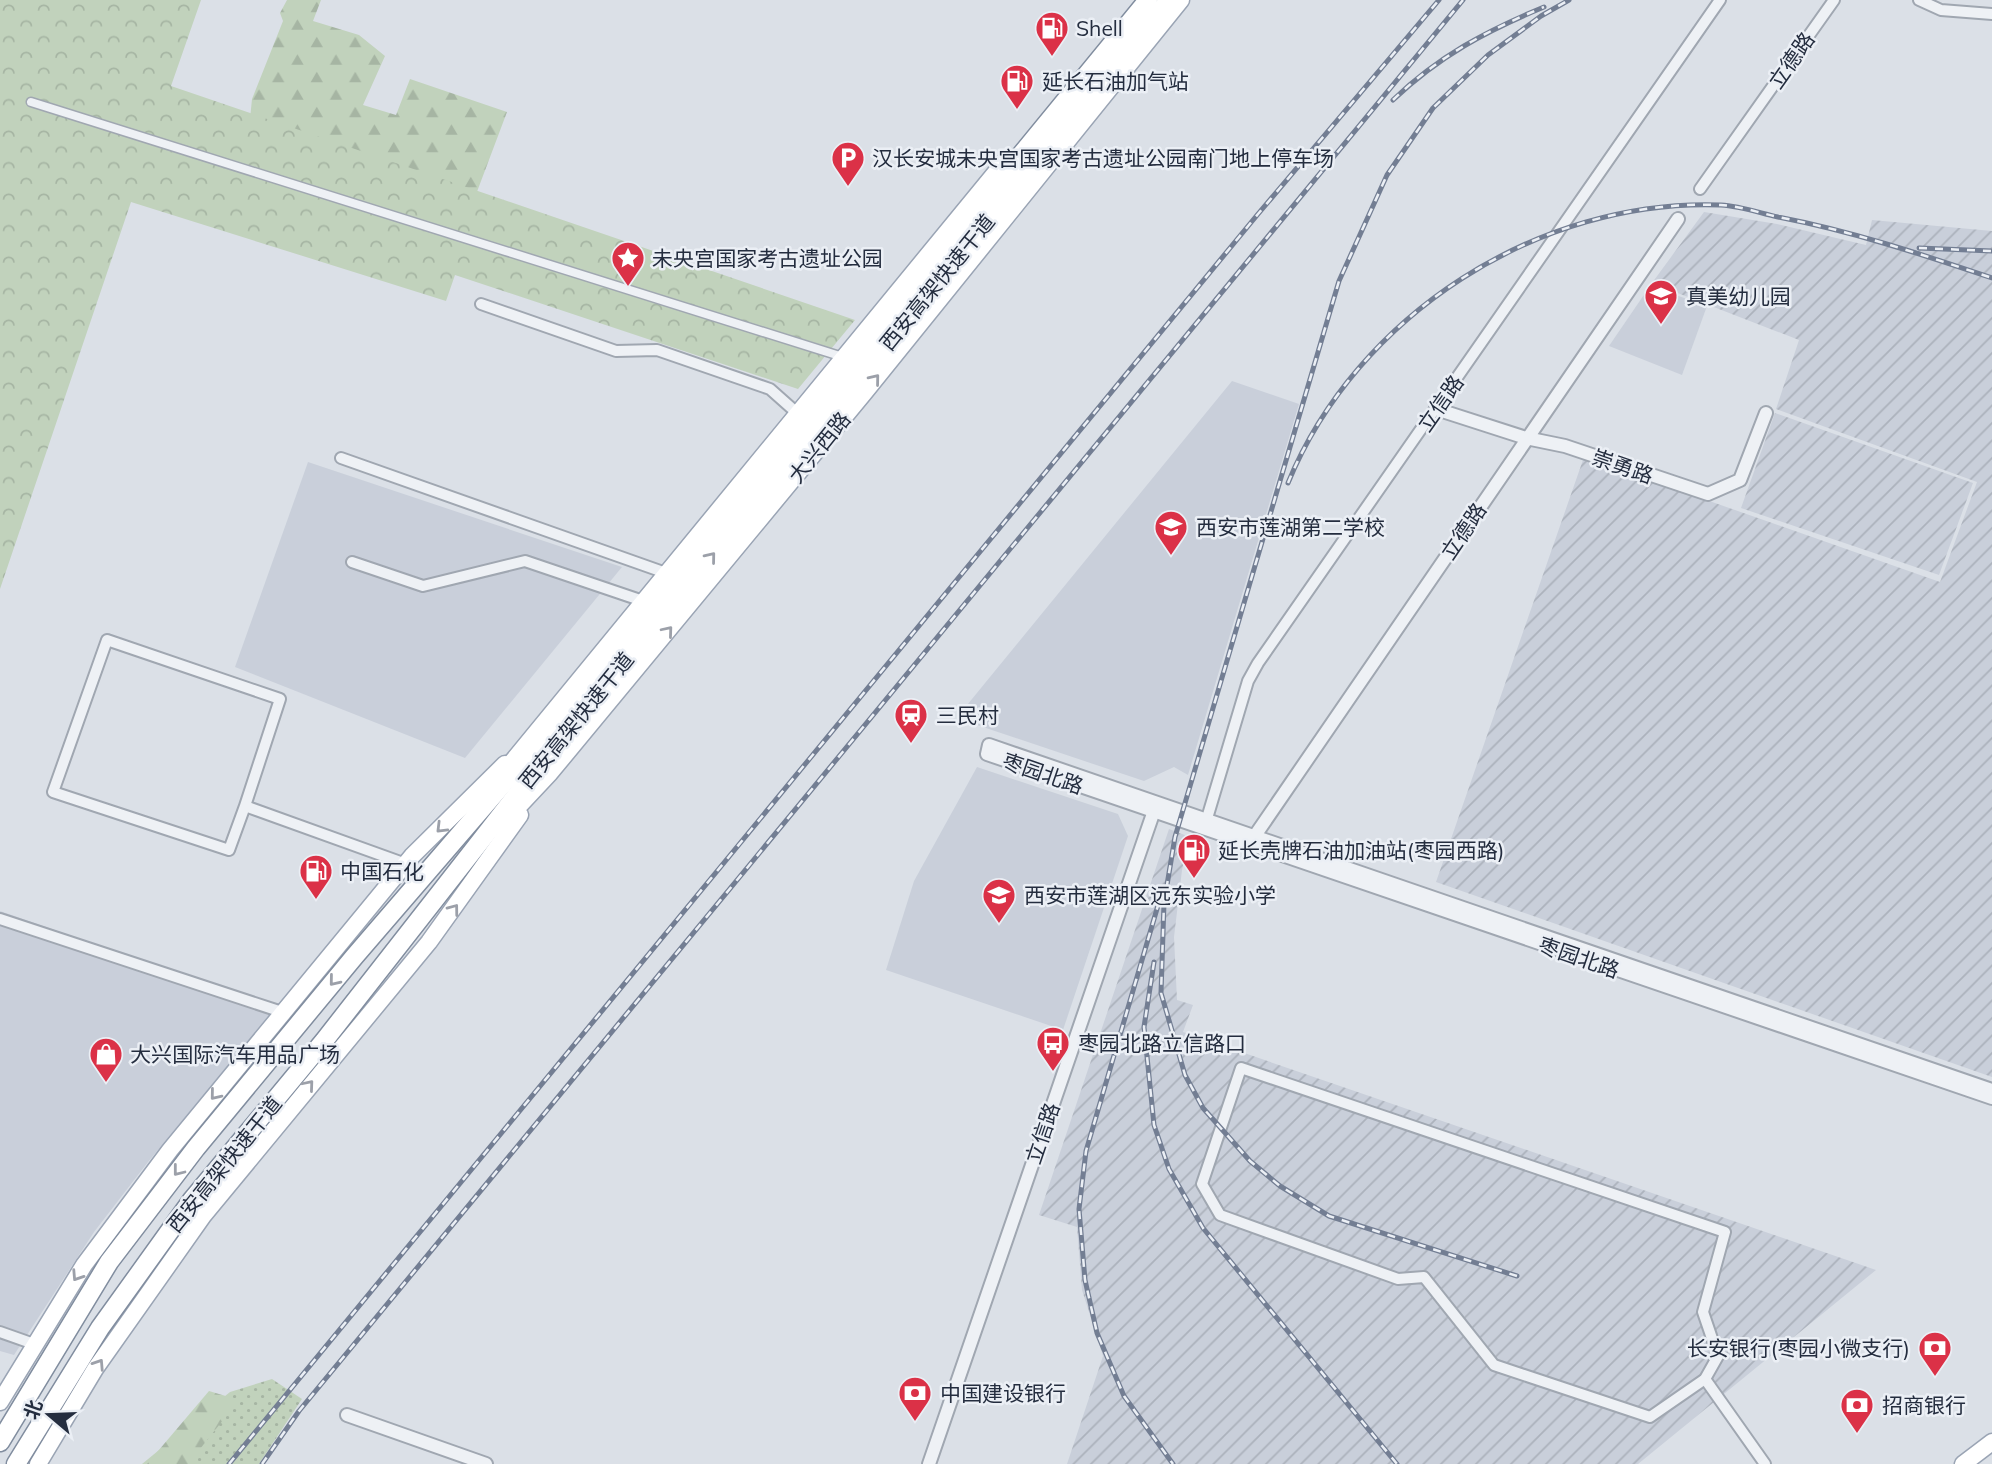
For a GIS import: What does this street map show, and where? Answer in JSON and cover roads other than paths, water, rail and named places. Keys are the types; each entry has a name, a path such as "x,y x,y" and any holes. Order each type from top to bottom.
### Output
{"highway":[{"name":"西安高架快速干道","path":"16,1464 52,1402 142,1267 192,1200 291,1081 446,885 553,737 1148,0"},
{"name":"西安高架快速干道","path":"0,1442 109,1262 268,1061 429,873 553,737 1169,0"}],"main road":[{"name":"大兴西路","path":"429,873 524,745 1139,0"},
{"name":"大兴西路","path":"446,885 550,773 865,392 1181,0"},
{"path":"0,1402 34,1344 117,1219 282,1013 407,864 524,745"},
{"path":"38,1464 95,1369 165,1267 281,1118 429,942 550,773"},
{"path":"1963,1464 1992,1442"}],"street":[{"name":"立信路","path":"1205,823 1248,681 1720,0"},
{"name":"立德路","path":"1700,189 1834,0"},
{"path":"1919,0 1941,10 1992,14"},
{"path":"32,102 843,356"},
{"name":"立德路","path":"1253,840 1678,219"},
{"path":"481,304 616,351 657,351 770,389 796,413"},
{"name":"崇勇路","path":"1436,409 1526,438 1565,446 1708,494 1740,480 1766,413"},
{"path":"341,458 666,573"},
{"path":"352,562 423,586 525,561 643,601"},
{"path":"107,640 280,699 245,806 229,850 53,792 107,640"},
{"name":"枣园北路","path":"1156,807 989,745 986,754 1205,823 1992,1098"},
{"path":"245,806 407,864"},
{"name":"立信路","path":"929,1464 1156,807"},
{"name":"枣园北路","path":"1253,840 1992,1090"},
{"path":"0,919 282,1013"},
{"path":"1241,1068 1725,1232 1703,1312 1718,1356 1705,1379 1650,1417 1494,1365 1424,1277 1398,1279 1220,1214 1202,1184 1241,1068"},
{"path":"0,1332 34,1344"},
{"path":"1705,1379 1765,1464"},
{"path":"347,1415 486,1464"}],"railway":[{"path":"229,1464 1258,214 1439,0"},
{"path":"262,1464 299,1411 1463,0"},
{"path":"1517,1276 1329,1216 1280,1186 1250,1161 1203,1108 1185,1075 1161,993 1164,903 1175,837 1339,281 1387,175 1433,108 1488,55 1541,16 1569,0"},
{"path":"1393,100 1428,70 1464,46 1502,25 1544,7"},
{"path":"1288,483 1319,423 1359,368 1407,319 1462,278 1522,246 1586,222 1653,208 1721,205 1743,208 1859,236 1992,278"},
{"path":"1919,248 1992,251"},
{"path":"1159,902 1086,1151 1079,1209 1085,1280 1097,1333 1124,1396 1173,1464"},
{"path":"1154,962 1144,1027 1154,1125 1169,1169 1203,1228 1397,1464"}],"place":[{"name":"Shell","path":"1052,58"},
{"name":"延长石油加气站","path":"1017,111"},
{"name":"汉长安城未央宫国家考古遗址公园南门地上停车场","path":"848,188"},
{"name":"未央宫国家考古遗址公园","path":"628,288"},
{"name":"真美幼儿园","path":"1661,326"},
{"name":"西安市莲湖第二学校","path":"1171,557"},
{"name":"三民村","path":"911,745"},
{"name":"延长壳牌石油加油站(枣园西路)","path":"1194,880"},
{"name":"中国石化","path":"316,901"},
{"name":"西安市莲湖区远东实验小学","path":"999,925"},
{"name":"枣园北路立信路口","path":"1053,1073"},
{"name":"大兴国际汽车用品广场","path":"106,1084"},
{"name":"长安银行(枣园小微支行)","path":"1935,1378"},
{"name":"中国建设银行","path":"915,1423"},
{"name":"招商银行","path":"1857,1435"}]}
